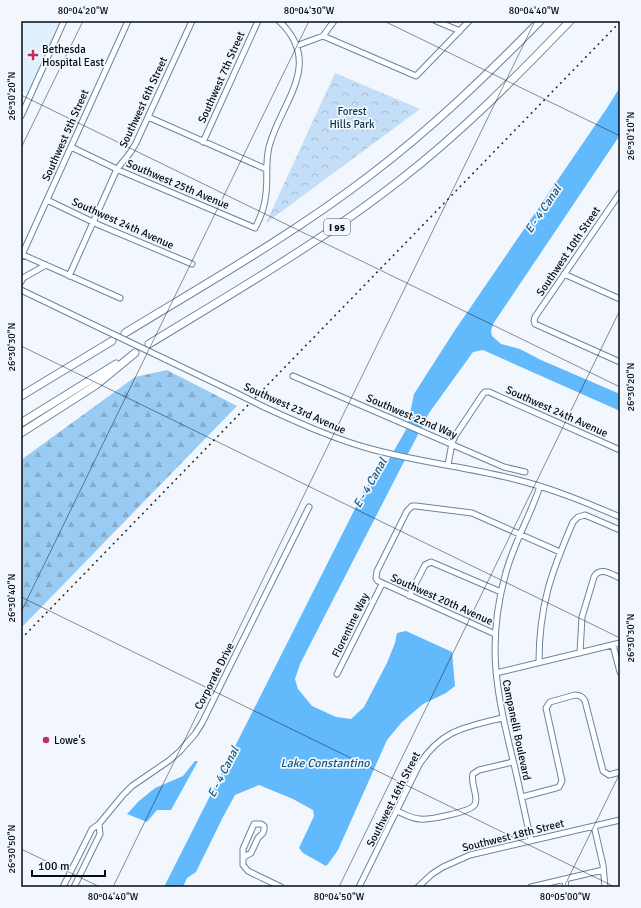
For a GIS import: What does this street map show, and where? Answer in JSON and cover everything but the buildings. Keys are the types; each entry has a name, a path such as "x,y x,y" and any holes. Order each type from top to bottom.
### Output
{"highway":[{"name":"I 95","path":"125,333 292,230 370,176 465,96 540,21"},
{"name":"I 95","path":"149,344 303,250 400,181 486,106 570,21"},
{"path":"21,396 112,341"},
{"path":"21,423 135,352 96,386 21,433"}],"street":[{"path":"21,116 64,21"},
{"name":"Southwest 5th Street","path":"21,255 128,21"},
{"name":"Southwest 6th Street","path":"69,276 117,169 130,153 148,118 192,21"},
{"name":"Southwest 7th Street","path":"203,142 258,21"},
{"path":"148,118 266,169 271,141 297,82 299,66 296,46 290,34 279,21"},
{"path":"296,46 323,36 334,21"},
{"path":"436,21 460,31"},
{"path":"323,36 416,76 470,21"},
{"name":"Southwest 25th Avenue","path":"71,147 117,169 255,228 264,205 267,187 266,169"},
{"name":"Southwest 10th Street","path":"620,193 535,317 534,321 535,324 620,362"},
{"name":"Southwest 24th Avenue","path":"47,200 93,222 192,264"},
{"path":"21,255 120,298"},
{"path":"22,278 46,265"},
{"path":"564,274 620,299"},
{"name":"Southwest 23rd Avenue","path":"21,290 319,431 358,445 384,452 500,475 540,486 565,494 620,517"},
{"name":"Southwest 22nd Way","path":"293,376 452,443 504,467 525,472"},
{"name":"Southwest 24th Avenue","path":"452,443 457,432 483,394 489,392 620,450"},
{"path":"448,465 452,443"},
{"name":"Campanelli Boulevard","path":"531,840 502,718 496,673 495,634 501,592 510,559 540,486"},
{"path":"382,584 376,578 376,571 407,511 412,506 472,513 560,552"},
{"name":"Corporate Drive","path":"63,887 92,829 99,824 118,800 132,786 170,760 195,734 309,508"},
{"path":"539,662 540,632 545,599 553,571 573,522 578,517 585,515 620,530"},
{"path":"409,596 425,565 432,562 501,592"},
{"path":"580,653 580,636 586,602 594,577 599,572 606,572 620,578"},
{"name":"Southwest 20th Avenue","path":"382,584 495,634"},
{"name":"Florentine Way","path":"336,674 382,584"},
{"path":"496,673 620,643"},
{"path":"614,645 620,672"},
{"path":"522,797 556,788 561,784 562,781 546,708 550,702 575,695 579,695 585,701 603,771 609,775 620,772"},
{"name":"Southwest 16th Street","path":"359,887 419,765 436,745 454,732 464,727 502,718"},
{"path":"397,811 415,818 426,820 469,810 475,805 476,802 472,781 473,774 479,770 513,762"},
{"name":"Southwest 18th Street","path":"418,887 432,874 458,859 531,840 620,820"},
{"name":"Corporate Drive","path":"74,887 100,834 99,824"},
{"path":"244,857 251,853 258,838 263,833 264,826 261,824 254,824 252,828 243,850 243,865 248,871 281,887"},
{"path":"594,826 604,870 605,887"},
{"path":"530,887 604,870"},
{"path":"565,887 566,879"}],"shaded area":[{"name":"Bethesda Hospital East","path":"21,21 61,21 28,93 21,90"}],"green space":[{"name":"Forest Hills Park","path":"335,73 420,109 266,223"},
{"path":"167,370 237,406 21,628 21,460 135,377"}],"water":[{"path":"620,87 620,135 493,324 491,331 492,336 501,344 520,349 541,360 620,394 620,411 483,350 473,352 429,413 300,664 295,679 298,689 312,706 336,717 351,719 364,707 387,663 395,643 397,633 406,631 452,652 455,686 446,693 423,704 402,722 387,740 338,850 326,866 303,853 299,848 314,816 313,810 293,799 259,785 235,795 196,872 187,878 183,887 164,887 366,487 388,461 407,428 414,394 455,330"},
{"path":"195,761 198,761 171,810 157,810 147,822 127,814 139,801 155,788 183,776"}],"railway":[{"path":"21,639 620,22"}],"place":[{"name":"Bethesda Hospital East","path":"33,55"},
{"name":"Lowe's","path":"46,740"}],"water label":[{"name":"E - 4 Canal","path":"543,209"},
{"name":"E - 4 Canal","path":"370,483"},
{"name":"Lake Constantino","path":"325,763"},
{"name":"E - 4 Canal","path":"223,772"}]}
